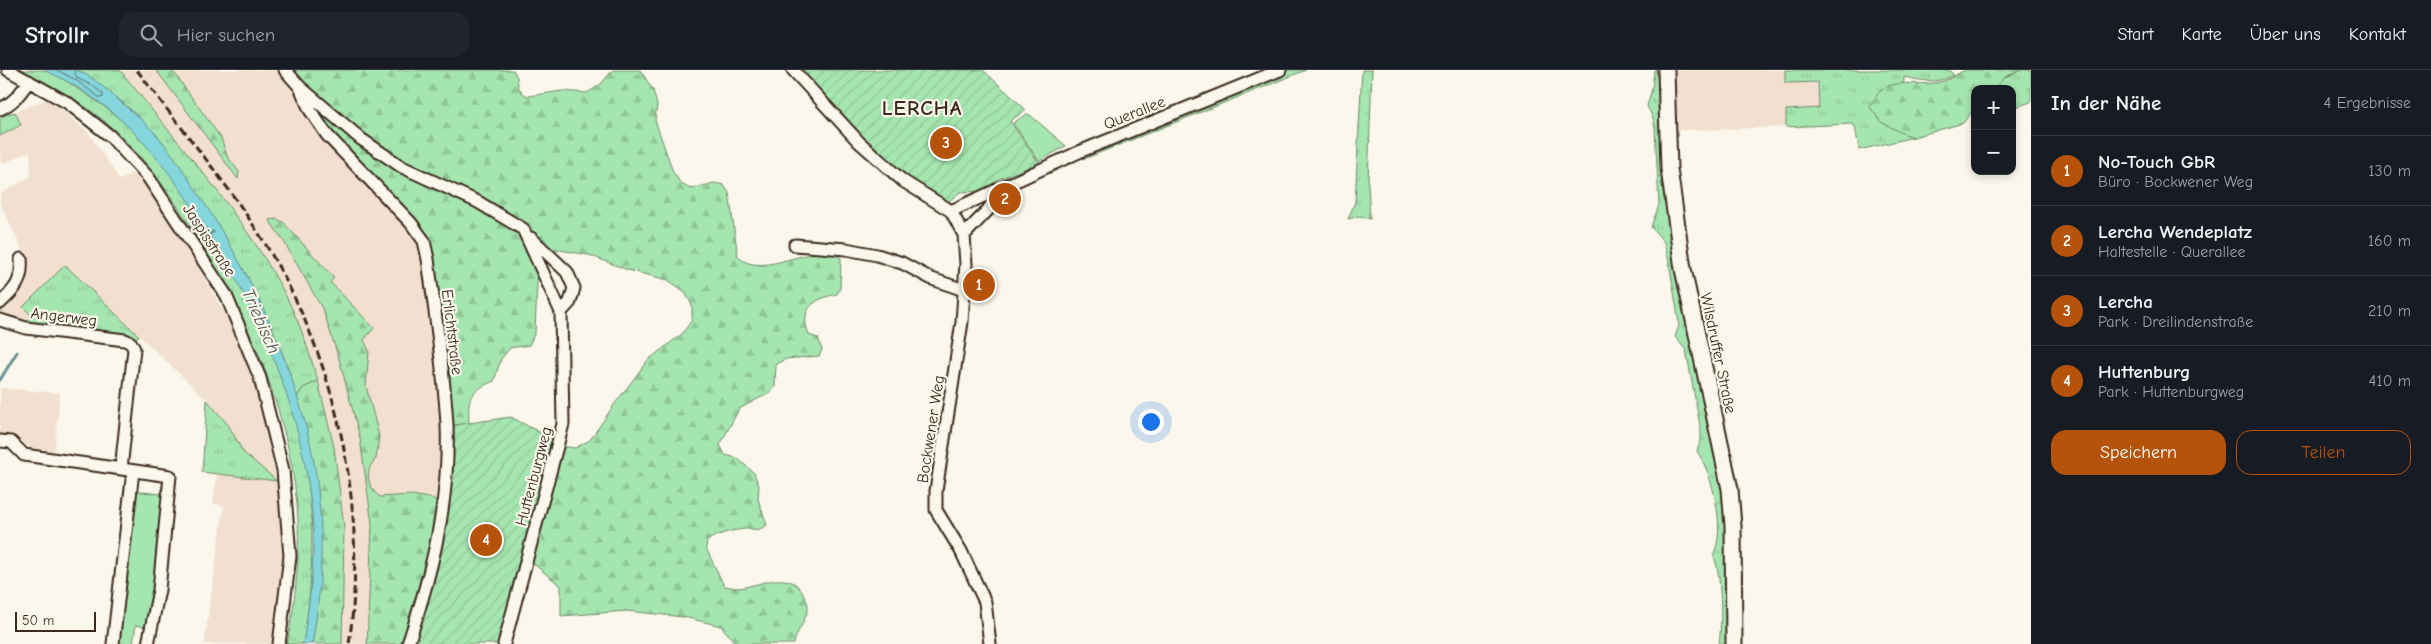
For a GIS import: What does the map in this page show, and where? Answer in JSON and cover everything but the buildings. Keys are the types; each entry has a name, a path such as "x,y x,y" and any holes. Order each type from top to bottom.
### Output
{"main road":[{"name":"Wilsdruffer Straße","path":"1666,70 1669,169 1682,261 1730,489 1733,526 1734,644"}],"street":[{"name":"Jaspisstraße","path":"8,70 68,103 110,136 148,177 226,294 260,378 284,476 290,556 279,644"},
{"name":"Erlichtstraße","path":"285,70 300,87 310,110 327,135 415,229 424,241 428,259 445,397 447,426 444,487 441,518 432,568 408,644"},
{"path":"793,70 859,142 903,181 952,211"},
{"name":"Querallee","path":"952,211 1079,152 1280,70"},
{"path":"0,109 8,106 29,81"},
{"path":"300,87 362,139 402,167 478,202 523,229 567,272 574,288 570,302 561,312"},
{"path":"964,235 988,210 1002,188"},
{"name":"Bockwener Weg","path":"952,211 964,235 966,264 947,430 936,491 936,510 970,568 985,602 990,644"},
{"name":"Huttenburgweg","path":"504,644 563,424 561,312 523,229"},
{"path":"795,245 846,249 877,255 902,263 932,279 964,290"},
{"name":"Angerweg","path":"0,303 18,285 22,268 21,259"},
{"name":"Angerweg","path":"0,320 26,328 125,340 131,343 134,349 121,469"},
{"path":"0,441 11,442 24,455 170,476 159,590 148,644"},
{"path":"113,644 134,471"}],"shaded area":[{"path":"120,70 285,70 424,241 444,387 442,508 369,502 372,524 367,644 342,644 344,527 334,447 318,381 299,326 277,281 244,229"},
{"path":"1666,70 1785,70 1785,83 1818,81 1819,108 1786,110 1786,127 1666,131"},
{"path":"49,98 88,132 120,180 136,171 184,242 228,319 241,349 267,424 283,520 284,546 273,644 204,644 224,506 213,504 217,474 276,480 243,452 229,426 207,400 65,265 24,308 31,314 26,325 0,317 0,308 22,286 27,272 24,254 0,203 0,194 31,176 30,151 3,164 0,158 0,136 21,125 15,112"},
{"path":"0,388 60,393 54,455 36,452 16,437 0,436"}],"green space":[{"path":"22,70 45,70 58,75 102,105 136,133 156,155 186,194 226,258 244,292 277,362 299,431 305,458 312,537 310,590 303,644 287,644 293,609 298,557 297,505 292,466 272,391 259,354 243,319 206,250 169,194 142,159 122,137 91,111 57,89"},
{"path":"76,70 120,70 194,161 243,226 265,259 284,293 300,327 318,381 303,388 297,397 279,344 256,293 229,244 176,161 150,128 133,112 115,96"},
{"path":"156,70 172,70 221,138 227,156 239,172 238,179"},
{"path":"285,70 513,70 522,93 528,96 562,91 587,93 600,85 613,70 640,70 653,90 657,105 655,120 673,172 681,184 691,189 714,183 724,185 729,193 738,257 749,263 761,265 816,253 829,253 841,258 840,288 837,294 815,302 807,312 806,326 809,335 818,338 822,350 819,356 786,359 776,364 775,386 769,393 739,409 720,445 725,455 737,458 754,473 759,486 758,499 767,525 758,530 746,529 718,535 707,541 706,548 724,586 736,588 772,580 782,580 790,581 797,586 806,599 808,606 794,644 734,644 733,640 721,626 684,617 627,611 561,616 561,586 530,561 561,446 575,448 590,440 648,360 682,334 692,320 692,305 684,291 668,280 628,270 589,255 554,249 546,251 538,260 535,332 529,345 510,348 501,359 494,381 474,392 471,396 469,407 469,423 448,426 424,241 358,167"},
{"name":"LERCHA","path":"801,70 983,70 1026,110 1010,121 1039,163 999,179 982,191 960,192 948,202 930,194 889,164 848,125"},
{"path":"1280,70 1306,70 1084,159 1079,152"},
{"path":"1362,70 1372,70 1368,184 1370,219 1360,216 1348,219 1355,202"},
{"path":"1654,70 1666,70 1669,169 1724,456 1734,644 1719,644 1721,624 1720,585 1713,555 1719,531 1716,502 1708,473 1697,451 1701,440 1701,431 1686,350 1675,337 1679,326 1669,262 1664,242 1651,227 1659,205 1655,128 1653,118 1647,106 1652,89"},
{"path":"1785,70 1949,70 1954,75 1936,81 1904,77 1902,133 1914,137 1859,150 1855,126 1851,124 1786,127 1786,110 1819,108 1818,82 1785,83"},
{"path":"1965,70 2021,70 2005,77 1997,85 1971,85 1971,113 1963,123 1914,137 1881,122 1870,107 1876,96 1892,85 1901,83 1932,83 1949,79"},
{"path":"2021,70 2031,70 2031,102 2016,107 2016,85 1997,85 2005,77"},
{"path":"15,112 21,125 0,136 0,117"},
{"path":"1027,114 1066,146 1039,161 1013,123"},
{"path":"277,219 283,222 334,278 330,282 374,328 364,340 369,351 366,386 379,436 376,459 372,463 369,473 372,489 380,497 412,495 434,499 442,508 408,644 367,644 372,524 360,438 340,362 323,310 283,240 269,220"},
{"path":"65,265 139,336 135,339 26,325 31,315 23,307"},
{"path":"318,381 334,447 344,527 342,644 312,644 319,582 319,519 312,457 297,397 303,388"},
{"path":"207,400 229,426 243,452 277,481 202,472"},
{"path":"511,417 554,440 508,644 408,644 428,584 448,426"},
{"path":"163,479 165,480 153,594 149,604 145,627 136,625 133,644 115,644 134,491 161,494"}],"water":[{"name":"Triebisch","path":"44,70 75,70 86,74 139,117 152,130 167,147 205,204 252,285 289,370 313,456 320,510 321,564 312,644 303,644 313,557 313,522 306,469 288,399 262,332 229,267 210,235 177,184 159,161 140,139 97,100 72,84"}],"waterway":[{"path":"203,237 213,232"},
{"path":"0,380 17,352"}],"railway":[{"path":"137,70 232,194 267,246 303,316 320,360 334,406 345,453 352,501 355,549 354,597 349,644"}],"place":[{"name":"Lercha","path":"946,143"},
{"name":"Lercha Wendeplatz","path":"1005,199"},
{"name":"No-Touch GbR","path":"979,285"},
{"name":"Huttenburg","path":"486,540"}],"district":[{"name":"LERCHA","path":"922,108"}]}
